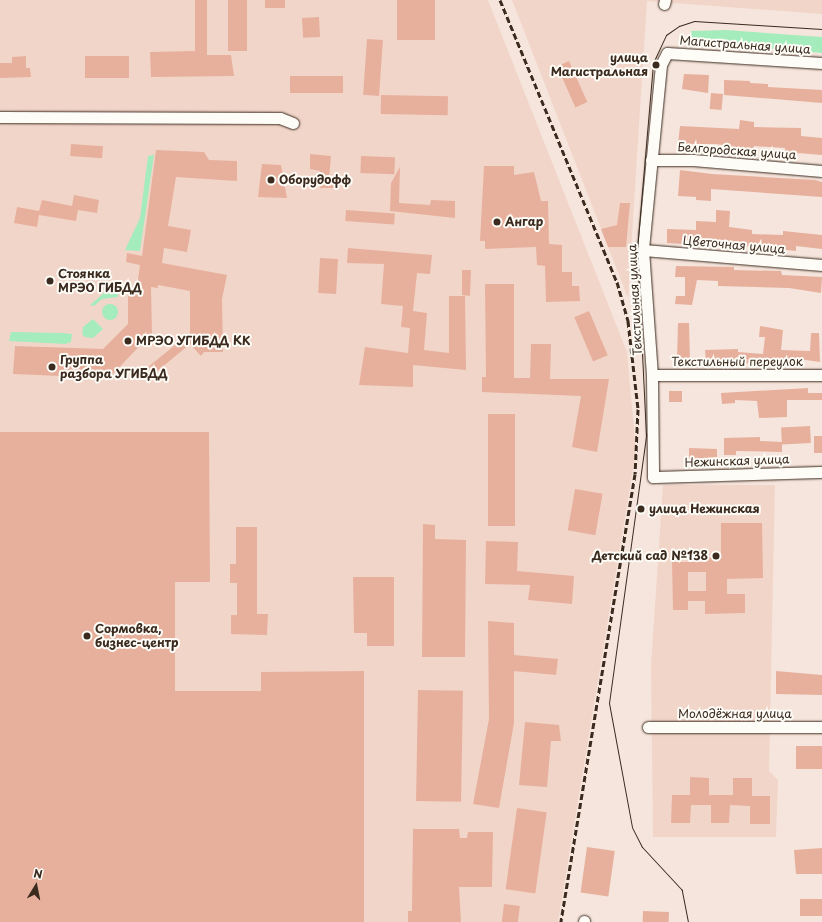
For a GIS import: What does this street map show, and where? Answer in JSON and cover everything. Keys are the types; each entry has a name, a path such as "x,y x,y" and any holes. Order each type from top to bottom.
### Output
{"street":[{"name":"Магистральная улица","path":"667,53 822,63"},
{"name":"Текстильная улица","path":"653,477 652,375 643,250 661,65 667,53"},
{"path":"0,116 280,118 293,123"},
{"name":"Белгородская улица","path":"651,160 693,160 822,171"},
{"name":"Цветочная улица","path":"643,250 822,265"},
{"name":"Текстильный переулок","path":"652,375 822,375"},
{"name":"Нежинская улица","path":"653,477 822,472"},
{"name":"Молодёжная улица","path":"648,727 822,727"}],"shaded area":[{"path":"0,0 488,0 627,352 636,451 558,922 0,922"},
{"path":"512,0 822,0 822,14 647,1 628,298"},
{"name":"Детский сад №138","path":"663,485 775,485 769,771 778,780 776,837 653,837 651,666"}],"green space":[{"path":"726,30 822,37 822,53 690,42 691,31"},
{"path":"154,155 140,251 125,250 140,218 148,156"},
{"path":"104,293 118,294 118,297 102,299 94,306 90,305"},
{"path":"107,304 113,304 118,309 116,318 113,320 107,320 102,315 102,309"},
{"path":"93,319 103,329 93,338 85,337 82,334 83,327"},
{"path":"11,332 72,334 71,342 65,344 9,341"}],"building":[{"path":"195,0 207,0 207,55 231,55 234,76 151,77 150,52 195,51"},
{"path":"228,0 247,0 247,51 228,51"},
{"path":"265,0 285,0 285,8 265,8"},
{"path":"397,0 435,0 435,40 397,40"},
{"path":"319,17 320,37 303,38 302,18"},
{"path":"367,39 383,40 379,96 363,95"},
{"path":"26,56 26,68 30,68 31,77 0,78 0,63 12,63 12,57"},
{"path":"85,56 129,56 129,78 85,78"},
{"path":"569,61 587,102 575,107 557,66"},
{"path":"684,74 709,75 708,93 682,89"},
{"path":"290,76 343,76 343,93 290,93"},
{"path":"724,80 750,81 750,83 768,84 768,87 822,90 822,103 724,95"},
{"path":"711,93 723,94 722,110 710,109"},
{"path":"381,95 448,96 448,115 381,114"},
{"path":"740,120 754,122 754,127 801,128 801,136 822,138 822,155 785,152 785,148 754,146 753,150 716,144 678,144 680,126 739,129"},
{"path":"71,144 103,146 102,158 70,156"},
{"path":"156,150 204,152 209,160 237,161 237,181 176,177 168,226 191,230 187,252 164,248 162,263 227,275 222,299 223,352 204,352 201,356 190,344 149,378 143,371 190,333 190,291 158,285 158,288 151,287 152,333 109,378 13,374 15,346 103,349 128,324 128,293 136,293 140,265 126,262 127,253 142,256"},
{"path":"310,154 331,156 329,178 334,178 334,188 320,188 320,171 310,169"},
{"path":"361,156 395,157 394,174 360,173"},
{"path":"262,164 281,165 287,198 258,197"},
{"path":"484,166 514,166 514,175 534,172 541,201 548,201 549,244 562,245 562,272 572,272 572,286 579,286 580,301 546,302 545,266 537,265 536,247 485,249 485,241 480,241"},
{"path":"400,167 399,203 430,205 431,200 455,201 455,218 390,211 391,183"},
{"path":"680,170 712,174 815,180 822,182 822,197 711,189 711,201 696,200 696,197 678,196"},
{"path":"74,195 99,200 97,213 78,210 76,221 39,215 37,227 14,223 17,207 39,211 42,200 72,206"},
{"path":"620,203 630,203 626,247 608,247 601,229 617,225"},
{"path":"346,210 395,213 394,224 345,221"},
{"path":"716,210 730,211 729,227 752,230 752,234 783,235 783,231 822,235 822,249 796,246 796,251 778,249 778,252 759,251 760,247 715,245 715,242 683,240 683,244 667,243 667,229 696,230 696,221 716,222"},
{"path":"348,248 432,255 430,274 417,273 413,311 427,313 424,350 449,353 449,296 465,296 466,370 413,365 413,387 359,385 365,347 408,353 410,328 401,327 403,306 381,304 384,264 347,263"},
{"path":"320,258 338,259 336,294 318,293"},
{"path":"676,266 734,267 734,270 781,271 782,275 822,277 821,293 789,288 718,286 718,281 697,280 692,305 675,304 676,296 685,296 685,277 675,277"},
{"path":"462,270 471,270 470,296 462,295"},
{"path":"485,284 514,284 514,378 530,378 531,344 551,344 550,379 609,379 597,452 572,447 581,396 482,392 482,377 486,377"},
{"path":"589,311 608,355 593,361 574,317"},
{"path":"678,323 689,323 690,361 677,361"},
{"path":"760,326 783,330 781,350 810,351 811,333 819,333 820,362 799,359 799,364 706,363 705,350 738,349 738,352 763,354 765,337 759,337"},
{"path":"808,388 808,393 822,393 822,400 787,400 787,417 759,418 757,401 735,400 735,403 722,404 721,393"},
{"path":"669,391 682,391 682,402 669,402"},
{"path":"488,414 515,414 515,526 488,526"},
{"path":"810,426 811,443 782,444 781,428"},
{"name":"Сормовка, бизнес-центр","path":"0,432 209,432 210,582 175,582 175,691 261,691 261,672 364,671 364,922 0,922"},
{"path":"814,436 822,436 822,453 814,453"},
{"path":"760,437 760,441 782,442 782,452 736,451 736,455 724,455 724,438"},
{"path":"689,448 717,449 717,457 689,460"},
{"path":"575,489 603,494 595,535 568,530"},
{"path":"721,523 762,523 763,578 727,579 727,594 745,594 745,613 705,614 705,601 688,601 688,610 673,610 672,562 706,562 706,557 721,557","holes":["688,572 706,572 706,591 688,591"]},
{"path":"423,524 435,525 435,539 466,540 465,657 422,657"},
{"path":"236,527 257,527 257,614 268,614 267,635 231,634 231,615 237,615 237,583 230,583 230,564 236,564"},
{"path":"486,541 518,542 517,571 574,576 572,604 528,600 530,585 485,584"},
{"path":"353,577 394,577 394,646 367,646 367,633 354,633"},
{"path":"488,621 514,623 514,655 558,659 556,675 514,671 514,723 499,808 473,804 489,719"},
{"path":"776,671 822,675 822,695 776,694"},
{"path":"418,690 463,691 461,802 416,801"},
{"path":"525,722 559,725 561,741 551,741 547,787 519,785"},
{"path":"796,746 822,746 822,769 796,769"},
{"path":"690,777 709,778 709,795 733,795 733,778 752,778 752,796 770,796 770,824 750,824 750,806 730,805 729,823 711,823 711,805 691,805 690,823 671,823 672,795 690,795"},
{"path":"517,808 547,812 535,893 506,889"},
{"path":"413,829 459,829 460,838 467,838 468,832 493,832 492,887 459,887 461,922 408,922 408,911 412,911"},
{"path":"587,847 615,851 608,896 581,893"},
{"path":"822,848 822,874 796,874 794,850"},
{"path":"800,899 822,899 822,916 800,916"},
{"path":"504,904 520,906 518,922 502,922"},
{"path":"643,911 669,912 669,922 643,922"}],"tram line":[{"path":"688,922 682,890 642,847 632,827 609,703 646,435 637,250 653,63 666,35 679,26 694,21 822,29"}],"railway":[{"path":"500,0 617,282 628,321 638,409 635,474 561,922"}],"place":[{"name":"улица Магистральная","path":"656,65"},
{"name":"Оборудофф","path":"271,180"},
{"name":"Ангар","path":"497,222"},
{"name":"Стоянка МРЭО ГИБДД","path":"50,281"},
{"name":"МРЭО УГИБДД КК","path":"128,341"},
{"name":"Группа разбора УГИБДД","path":"52,367"},
{"name":"улица Нежинская","path":"641,509"},
{"name":"Детский сад №138","path":"716,556"},
{"name":"Сормовка, бизнес-центр","path":"87,636"}]}
